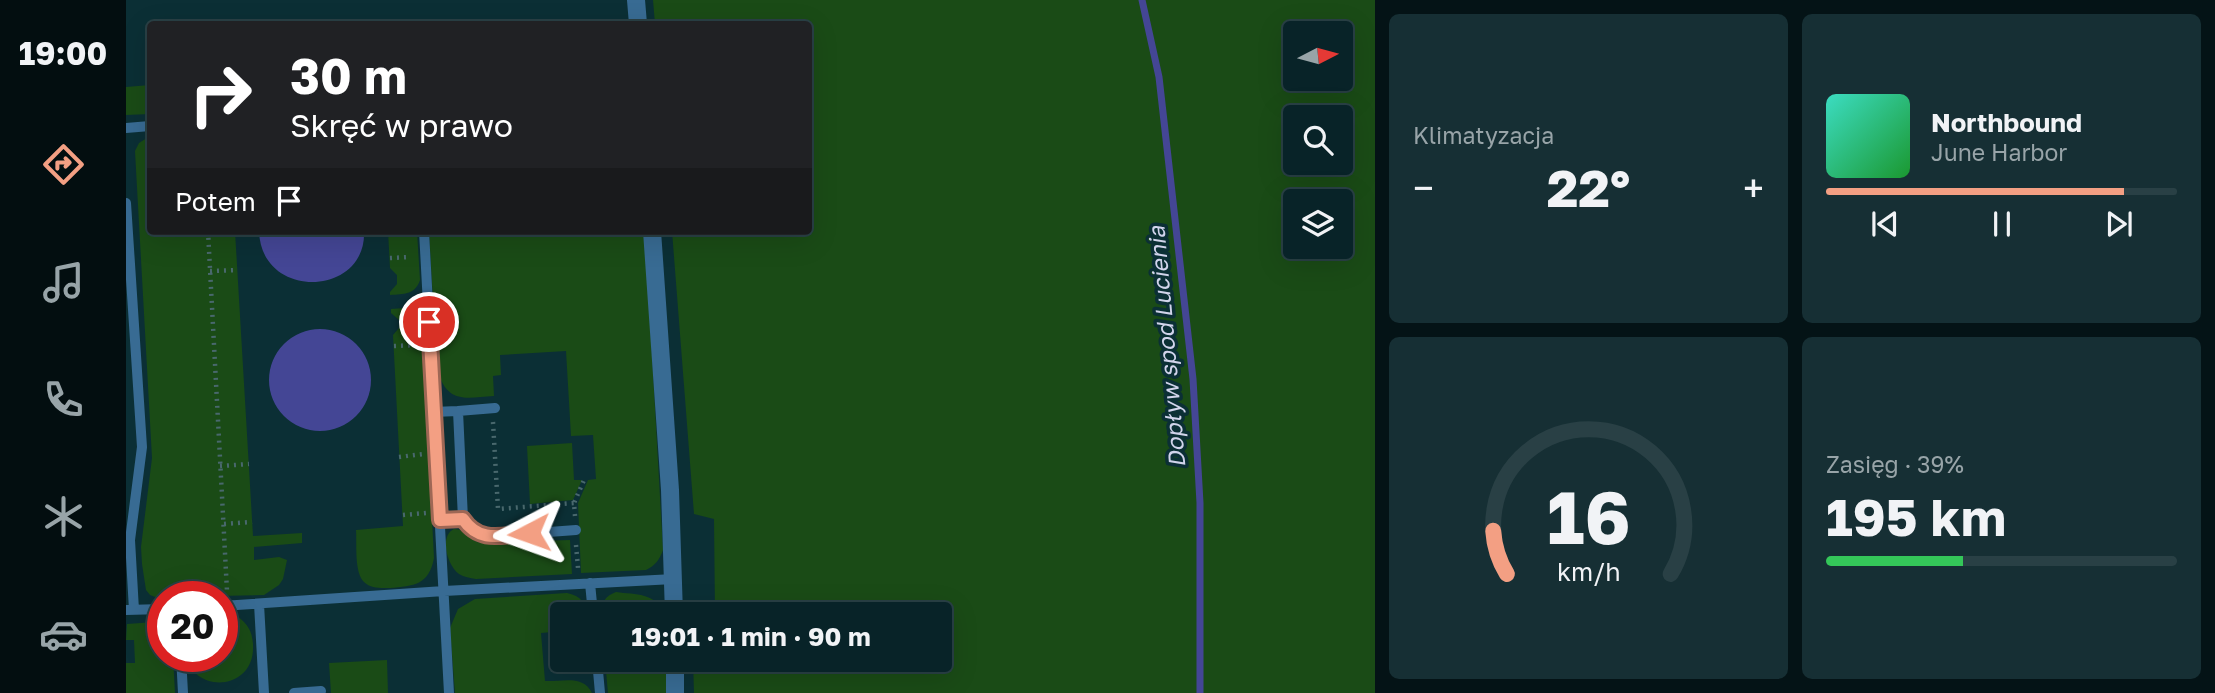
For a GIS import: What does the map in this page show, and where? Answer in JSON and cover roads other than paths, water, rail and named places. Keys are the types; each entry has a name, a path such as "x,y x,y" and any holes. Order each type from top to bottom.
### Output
{"street":[{"path":"636,0 638,21"},
{"path":"652,235 674,602"},
{"path":"675,672 675,693"}],"lane":[{"path":"126,128 147,126"},
{"path":"126,204 142,447 130,540 130,610"},
{"path":"424,235 449,693"},
{"path":"433,412 493,408"},
{"path":"458,411 463,519 471,531 482,537 576,530"},
{"path":"440,520 463,519"},
{"path":"238,605 674,579"},
{"path":"590,583 592,602"},
{"path":"259,604 264,693"},
{"path":"182,672 183,693"},
{"path":"598,672 600,693"},
{"path":"294,693 321,691"}],"waterway":[{"name":"Dopływ spod Lucienia","path":"1142,0 1159,77 1193,379 1200,503 1200,693"}]}
